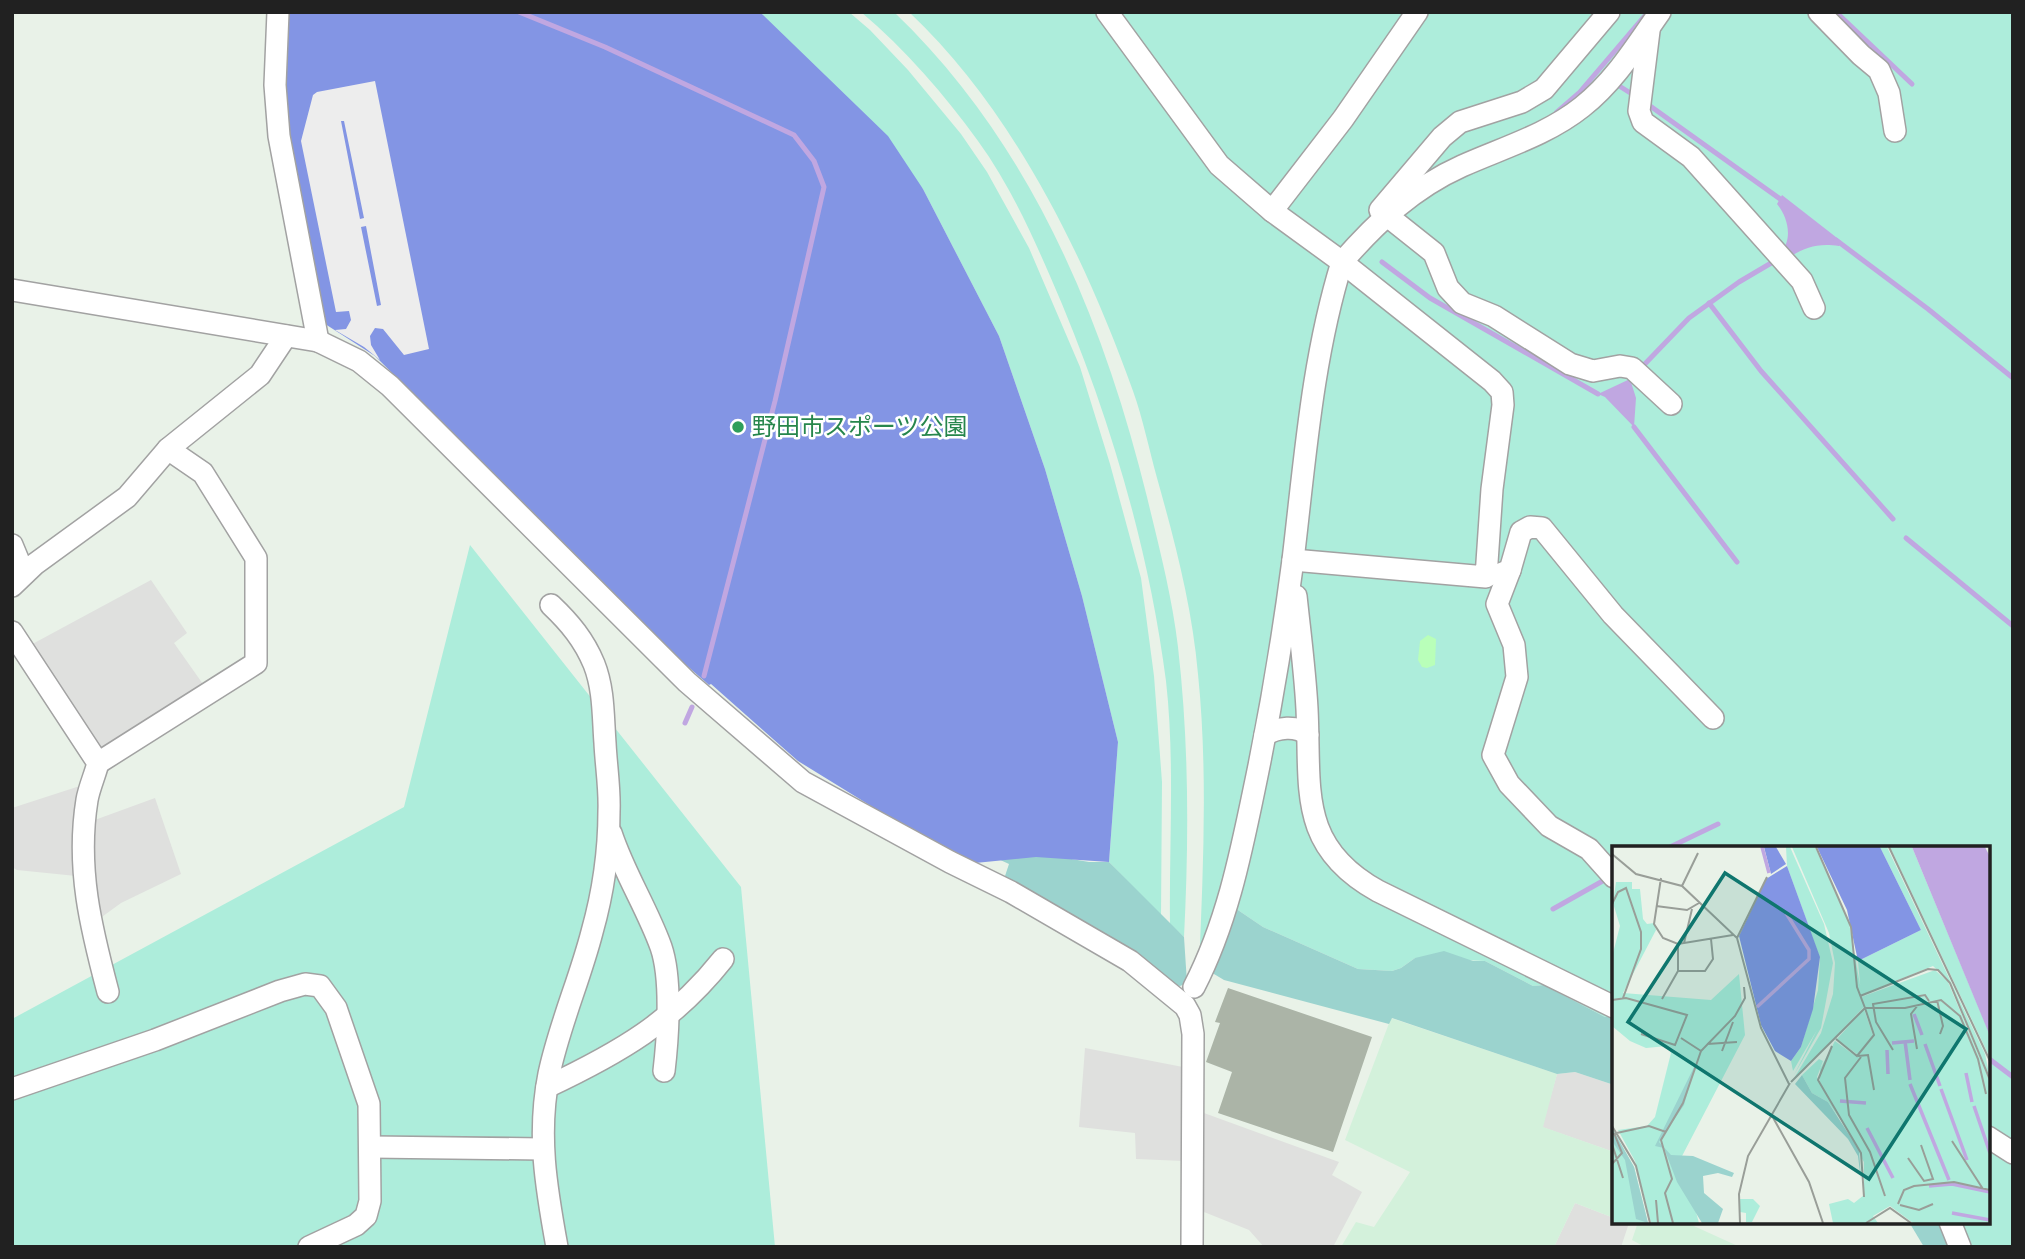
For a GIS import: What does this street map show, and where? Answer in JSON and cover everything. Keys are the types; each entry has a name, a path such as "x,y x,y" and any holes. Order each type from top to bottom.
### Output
{"street":[{"path":"278,12 275,85 279,136 318,341"},
{"path":"1107,12 1219,165 1272,211 1342,262 1492,381 1502,392 1503,405 1492,489 1486,577"},
{"path":"1272,211 1343,119 1417,12"},
{"path":"1609,12 1544,89 1522,102 1460,122 1442,137 1380,210 1434,253 1448,288 1462,303 1494,316 1570,363 1593,371 1620,366 1636,371 1671,404"},
{"path":"1819,12 1879,70 1889,93 1895,131"},
{"path":"1190,996 1212,953 1232,889 1265,735 1293,559 1314,385 1342,262 1385,216 1422,187 1562,121 1610,81 1655,20"},
{"path":"1655,20 1641,99 1643,122 1691,157 1802,281 1814,308"},
{"path":"12,290 318,341 359,361 390,386 687,682 803,782 1011,892 1190,996"},
{"path":"18,580 35,564 127,497 167,449 260,375 286,336"},
{"path":"108,992 89,921 83,860 87,799 98,763 256,663 256,558 204,473 167,449"},
{"path":"1611,874 1589,849 1549,826 1509,784 1493,755 1517,677 1514,645 1497,604 1521,532 1531,527 1542,528 1613,615 1713,718"},
{"path":"12,545 18,580"},
{"path":"1293,559 1486,577 1502,575 1510,570"},
{"path":"1293,559 1308,735 1308,789 1311,809 1325,845 1358,880 1612,1006"},
{"path":"551,605 570,623 595,667 602,694 609,824 607,856 593,930 547,1087 542,1149 557,1247"},
{"path":"12,632 98,763"},
{"path":"1265,735 1277,730 1297,729 1308,735"},
{"path":"609,824 617,851 661,947 665,962 667,1018 664,1071"},
{"path":"1192,1247 1193,1034 1190,996 1196,946"},
{"path":"547,1087 613,1054 667,1018 696,992 723,959"},
{"path":"12,1089 155,1040 280,991 314,983 326,991 335,1008 369,1104 370,1201 366,1216 356,1225 309,1247"},
{"path":"1990,1138 2013,1153"},
{"path":"371,1147 542,1149"},
{"path":"1951,1224 1960,1247"}],"shaded area":[{"name":"野田市スポーツ公園","path":"283,12 760,12 888,136 923,189 999,336 1045,469 1082,596 1118,742 1109,862 1036,857 975,863 931,843 798,761 677,657 375,356 322,322 285,136"},
{"path":"760,12 849,12 870,30 908,70 961,134 987,172 1029,248 1080,367 1141,578 1154,676 1162,782 1161,916 1109,862 1118,742 1082,596 1045,469 999,336 923,189"},
{"path":"861,12 894,12 942,63 985,117 1022,175 1055,236 1108,364 1147,497 1169,590 1178,647 1187,792 1184,937 1170,924 1170,741 1166,681 1148,577 1107,424 1070,324 1035,241 1009,190 989,157 924,73"},
{"path":"909,12 1100,12 1191,140 1332,262 1251,786 1199,969 1204,785 1198,674 1182,574 1140,412 1093,289 1042,188 982,94 947,51"},
{"path":"1124,12 1412,12 1274,198 1240,177 1192,116 1123,15"},
{"path":"1422,12 2013,12 2013,1247 1965,1247 1956,1224 1990,1224 1990,846 1612,846 1612,1000 1362,876 1320,820 1296,571 1303,565 1490,584 1507,405 1281,211"},
{"path":"375,81 429,349 404,355 383,329 375,328 370,336 371,345 380,360 335,330 346,329 351,320 349,311 336,312 301,141 313,95","holes":["341,121 344,121 364,218 360,219","366,226 381,305 377,306 361,227"]},
{"path":"1782,195 1841,241 1839,246 1812,247 1787,259 1781,252 1787,241 1788,228 1777,204"},
{"path":"1346,274 1498,394 1482,569 1297,554 1313,423"},
{"path":"1630,379 1636,398 1634,427 1605,397 1598,394"},
{"path":"470,545 741,887 775,1247 12,1247 12,1019 404,807"},
{"path":"151,580 187,633 174,643 205,687 105,761 25,648"},
{"path":"1290,612 1303,722 1274,723"},
{"path":"1301,737 1319,846 1612,1017 1605,1017 1544,985 1533,986 1485,961 1415,958 1392,971 1358,969 1263,927 1232,906 1270,741"},
{"path":"86,784 86,877 17,870 12,867 12,808"},
{"path":"155,798 181,874 121,903 99,919 92,854 92,821"},
{"path":"955,839 1089,862 1109,862 1184,937 1187,983 1174,985 1004,879 1009,864"},
{"path":"1232,906 1263,927 1358,969 1392,971 1415,958 1444,951 1473,961 1485,961 1533,986 1544,985 1605,1017 1612,1017 1612,1084 1575,1072 1557,1074 1392,1018 1389,1024 1224,980 1209,971"},
{"path":"1391,1018 1557,1074 1543,1127 1612,1151 1612,1217 1575,1203 1554,1247 1341,1247 1356,1222 1374,1227 1410,1172 1345,1140"},
{"path":"1085,1048 1183,1067 1184,1161 1136,1159 1135,1133 1079,1127"},
{"path":"1575,1072 1612,1084 1612,1151 1542,1127 1557,1074"},
{"path":"1204,1113 1339,1162 1332,1175 1362,1192 1333,1247 1264,1247 1249,1230 1204,1212"},
{"path":"1575,1203 1612,1217 1612,1224 1629,1224 1621,1247 1554,1247"},
{"path":"1637,1224 1689,1224 1740,1247 1645,1247 1632,1240"},
{"path":"1910,1224 1944,1224 1954,1247 1924,1247"}],"sand":[{"path":"1428,635 1436,639 1435,665 1427,668 1422,667 1418,660 1420,641"}],"building":[{"path":"1228,988 1372,1037 1333,1152 1218,1113 1232,1072 1206,1062 1220,1023 1215,1022"}],"waterway":[{"path":"519,12 605,47 794,135 814,161 824,187 775,401 704,676"},
{"path":"1556,113 1579,93 1648,12"},
{"path":"1836,12 1912,84"},
{"path":"1613,82 1635,96"},
{"path":"1646,103 1783,201"},
{"path":"1836,240 1928,309 2013,378"},
{"path":"1641,368 1689,318 1739,282 1778,259"},
{"path":"1382,262 1430,298 1598,394"},
{"path":"1709,303 1761,371 1893,519"},
{"path":"1634,427 1737,562"},
{"path":"1906,538 2013,626"},
{"path":"685,723 692,707"},
{"path":"1672,846 1718,824"},
{"path":"1553,909 1608,878"},
{"path":"1990,1060 2013,1077"}],"place":[{"name":"野田市スポーツ公園","path":"738,427"}]}
